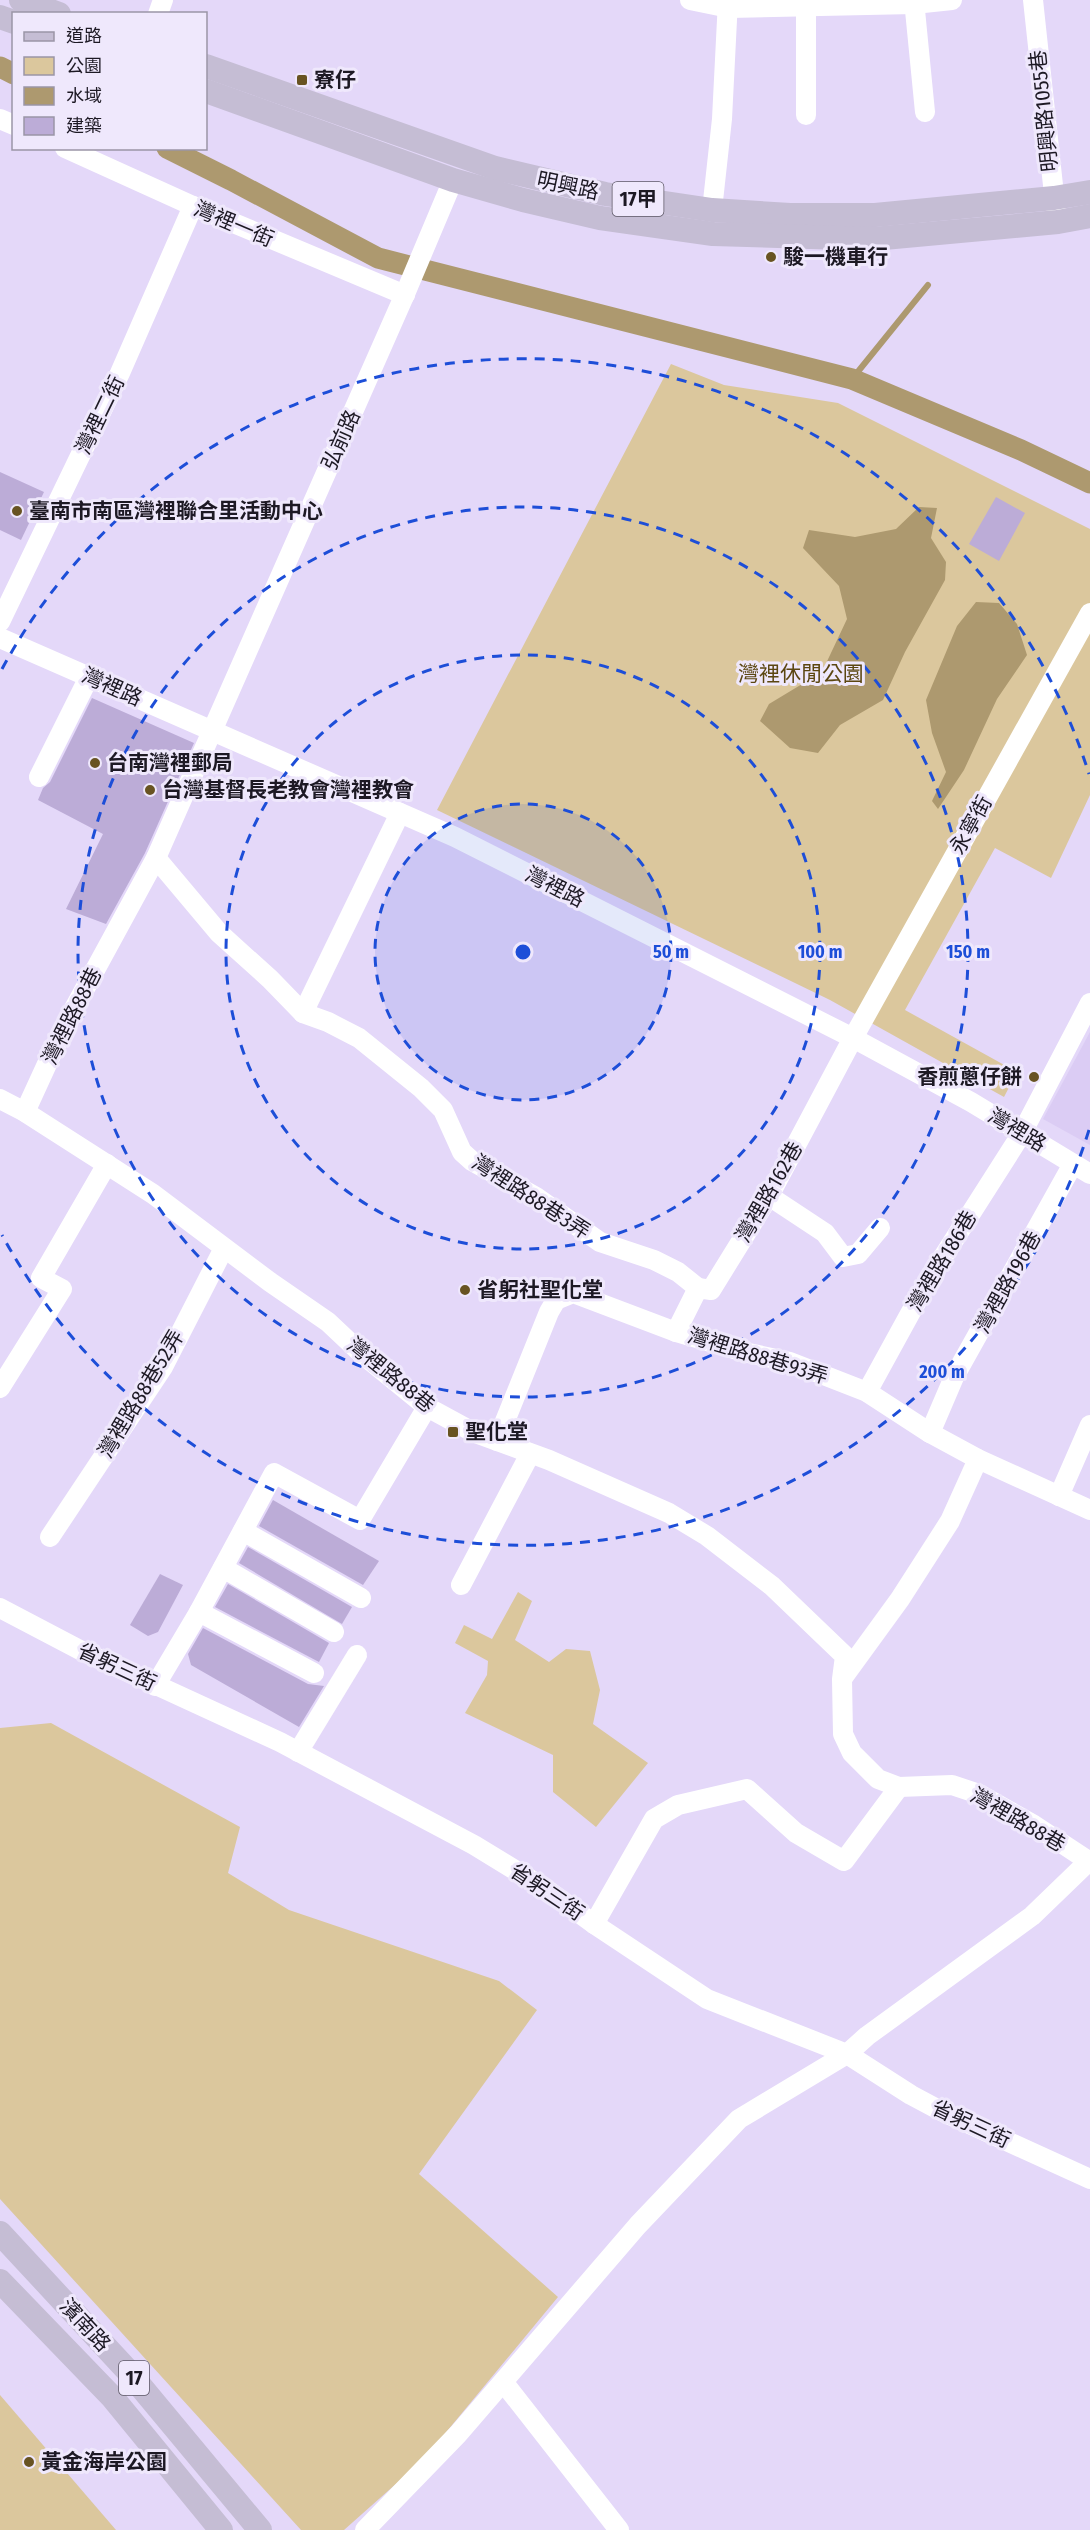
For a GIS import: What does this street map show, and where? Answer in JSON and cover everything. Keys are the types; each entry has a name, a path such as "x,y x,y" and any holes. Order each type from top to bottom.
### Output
{"main road":[{"path":"21,0 54,12"},
{"name":"明興路","path":"207,66 495,168 605,194 712,210 789,215 1055,210 1090,216"},
{"name":"明興路","path":"207,91 453,180 523,200 600,218 713,234 873,239 1055,210 1090,192"},
{"name":"濱南路","path":"0,2233 127,2370 260,2530"},
{"name":"濱南路","path":"0,2281 112,2397 221,2530"}],"street":[{"path":"690,0 729,4 952,0"},
{"name":"明興路1055巷","path":"1033,0 1055,210"},
{"path":"914,2 925,112"},
{"path":"806,3 806,115"},
{"path":"712,210 722,119 729,4"},
{"name":"灣裡一街","path":"69,150 193,206 405,295"},
{"name":"弘前路","path":"211,731 405,295 453,180"},
{"name":"灣裡二街","path":"0,622 120,373 193,206"},
{"name":"永寧街","path":"853,1038 1090,613"},
{"name":"灣裡路","path":"0,638 455,837 853,1038 971,1102 1082,1169"},
{"path":"39,777 89,677"},
{"name":"灣裡路88巷","path":"211,731 156,858 64,1027 25,1112 153,1194 328,1322 362,1354 427,1407 453,1423 669,1513 707,1536 772,1586 845,1656 842,1679 843,1734 852,1753 878,1779 899,1787 952,1785 979,1794 1034,1825 1090,1861"},
{"path":"303,1013 400,813"},
{"name":"灣裡路88巷3弄","path":"156,858 219,933 270,979 303,1013 328,1022 359,1038 421,1088 443,1110 462,1152 472,1161 536,1197 600,1242 654,1260 678,1272 698,1288"},
{"name":"灣裡路186巷","path":"867,1392 929,1279 1022,1133 1090,1003"},
{"name":"灣裡路162巷","path":"698,1288 711,1290 769,1196 853,1038"},
{"path":"0,1099 25,1112"},
{"path":"0,1388 62,1289 40,1278 107,1164"},
{"name":"灣裡路196巷","path":"930,1433 954,1377 1082,1169"},
{"path":"769,1196 825,1233 843,1257 858,1254 880,1228"},
{"name":"灣裡路88巷52弄","path":"50,1536 163,1368 224,1248"},
{"path":"676,1332 698,1288"},
{"name":"灣裡路88巷93弄","path":"497,1441 549,1312 556,1300 573,1293 676,1332 744,1352 790,1362 867,1392 930,1433 978,1459 1090,1510"},
{"path":"155,1686 199,1612 274,1473 360,1520 427,1407"},
{"path":"1059,1496 1090,1425"},
{"path":"461,1585 530,1454"},
{"path":"842,1679 900,1599 950,1521 978,1459"},
{"path":"243,1531 361,1598"},
{"path":"223,1568 334,1632"},
{"name":"省躬三街","path":"0,1608 80,1650 298,1752 474,1845 546,1889 594,1924 707,1999 847,2054 911,2095 941,2111 1090,2179"},
{"path":"199,1612 314,1673"},
{"path":"298,1752 357,1655"},
{"path":"594,1924 654,1820 678,1806 747,1789 796,1833 843,1860 899,1787"},
{"path":"365,2530 504,2383 638,2225 739,2119 847,2054 867,2036 1032,1916 1090,1861"},
{"path":"504,2383 619,2530"}],"shaded area":[{"path":"1090,1032 1090,1145 1043,1119"}],"green space":[{"name":"灣裡休閒公園","path":"671,364 724,385 838,403 1090,529 1090,795 1051,878 995,848 905,1010 1017,1072 1004,1097 830,1000 437,810"},
{"path":"518,1592 532,1601 515,1640 549,1662 566,1649 590,1651 600,1690 593,1724 648,1763 596,1827 553,1792 553,1755 465,1713 487,1675 488,1661 455,1643 464,1625 492,1639"},
{"path":"51,1723 240,1827 228,1873 289,1910 499,1981 537,2010 419,2174 558,2297 424,2459 344,2530 301,2530 0,2199 0,1728"},
{"name":"黃金海岸公園","path":"0,2395 116,2530 0,2530"}],"water":[{"path":"919,507 937,508 931,538 946,562 945,580 905,652 883,700 840,725 818,753 790,748 760,721 769,704 822,672 847,619 839,586 803,548 809,530 855,537 896,529"},
{"path":"976,602 999,603 1017,624 1027,655 997,699 964,770 938,809 932,801 946,772 932,733 926,700 957,626"}],"building":[{"name":"臺南市南區灣裡聯合里活動中心","path":"0,472 44,492 21,540 0,530"},
{"path":"996,497 1025,513 999,561 969,544"},
{"path":"92,698 194,743 145,853 106,924 66,909 103,834 38,800 43,788 50,782"},
{"path":"273,1500 379,1561 363,1585 259,1526"},
{"path":"248,1547 352,1607 342,1624 239,1563"},
{"path":"160,1574 183,1585 158,1632 148,1636 130,1625"},
{"path":"228,1584 329,1643 319,1662 215,1607"},
{"path":"203,1628 308,1684 324,1686 299,1727 191,1665 188,1654"}],"waterway":[{"path":"0,67 12,73"},
{"path":"171,150 378,258 852,379 1021,450 1090,483"},
{"path":"852,379 928,285"}],"place":[{"name":"寮仔","path":"302,80"},
{"name":"駿一機車行","path":"771,257"},
{"name":"臺南市南區灣裡聯合里活動中心","path":"17,511"},
{"name":"台南灣裡郵局","path":"95,763"},
{"name":"台灣基督長老教會灣裡教會","path":"150,790"},
{"name":"香煎蔥仔餅","path":"1034,1077"},
{"name":"省躬社聖化堂","path":"465,1290"},
{"name":"聖化堂","path":"453,1432"},
{"name":"黃金海岸公園","path":"29,2462"}]}
